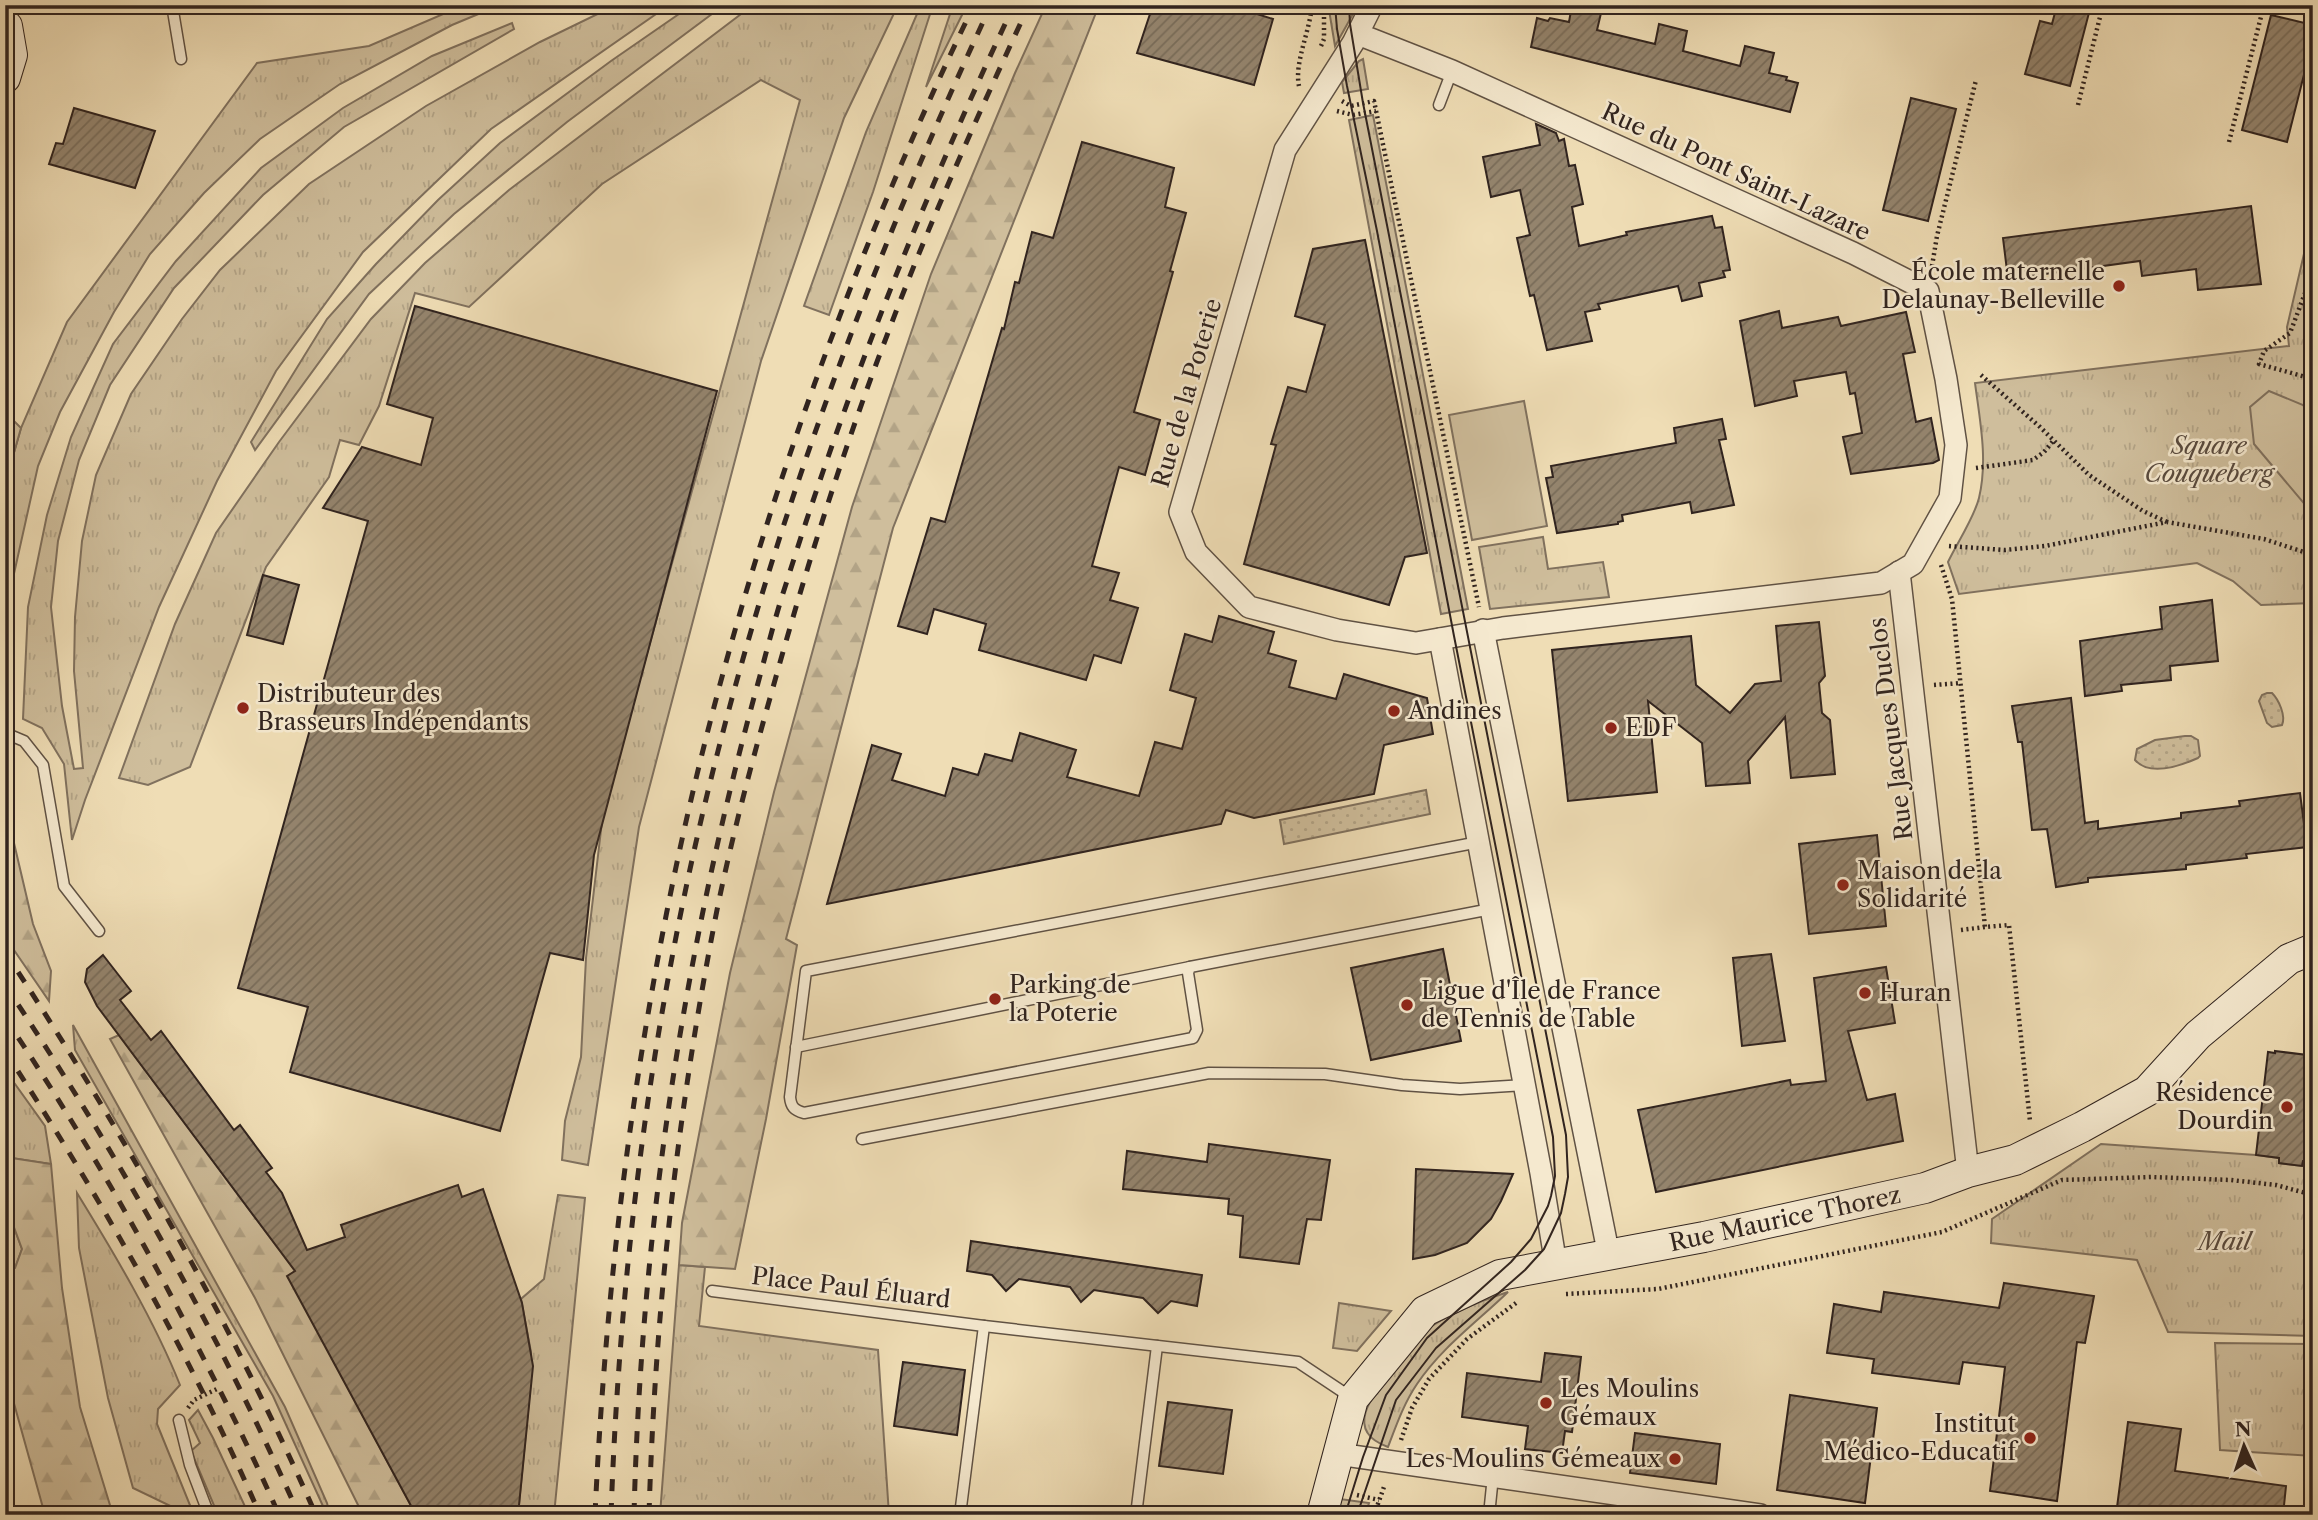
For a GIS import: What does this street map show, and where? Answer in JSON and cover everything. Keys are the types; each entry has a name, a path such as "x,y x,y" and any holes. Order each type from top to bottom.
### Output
{"street":[{"name":"Rue de la Poterie","path":"1373,5 1358,34 1285,150 1180,512 1196,552 1249,607 1337,630 1416,643 1483,630"},
{"path":"5,78 12,55 8,19"},
{"name":"Rue du Pont Saint-Lazare","path":"1358,34 1452,71 1841,247 1928,291"},
{"path":"1609,1256 1483,630 1881,583 1913,564 1950,498 1956,445 1928,291"},
{"name":"Rue Jacques Duclos","path":"1899,572 1968,1172"},
{"path":"1440,639 1525,1085 1556,1265"},
{"name":"Rue Maurice Thorez","path":"1322,1515 1353,1399 1425,1311 1500,1275 1704,1237 1925,1188 1968,1172 2015,1160 2147,1091 2198,1035 2290,959 2313,948"},
{"path":"1338,1454 1760,1515"}],"lane":[{"path":"172,5 181,59"},
{"path":"1439,105 1452,71"},
{"path":"5,733 24,741 43,765 64,886 99,931"},
{"path":"1190,967 1188,973 1197,1030 1193,1038 804,1113 791,1106 806,971 1479,842"},
{"path":"796,1047 1491,909"},
{"path":"862,1139 1209,1073 1325,1074 1402,1086 1460,1089 1525,1085"},
{"name":"Place Paul Éluard","path":"712,1292 1298,1362 1353,1399"},
{"path":"960,1515 984,1326"},
{"path":"1136,1515 1157,1346"},
{"path":"180,1420 190,1465 209,1515"},
{"path":"1489,1515 1493,1476"}],"path":[{"path":"1319,49 1324,39 1324,5"},
{"path":"2078,105 2103,5"},
{"path":"2230,142 2264,5"},
{"path":"1928,291 1937,236 1976,80"},
{"path":"1321,91 1351,106 1374,101 1483,630"},
{"path":"2313,272 2290,333 2264,351 2259,364 2313,379"},
{"path":"1981,375 2089,475 2143,511 2167,522 2264,539 2313,555"},
{"path":"1953,470 2033,460 2054,440"},
{"path":"2039,1147 2031,1132 2008,925 1985,927 1952,599 1941,565 1948,546 2006,551 2167,522"},
{"path":"1917,556 1941,565"},
{"path":"1561,1294 1658,1289 1942,1231 2062,1180 2151,1177 2231,1180 2276,1185 2313,1195"},
{"path":"1374,1515 1412,1408 1429,1379 1466,1339 1512,1304 1524,1301"},
{"path":"180,1420 194,1399 219,1388"}],"green space":[{"path":"464,5 500,5 452,25 340,84 260,139 204,193 150,254 114,312 60,412 38,466 5,614 5,484 21,428 67,322 257,63 369,46"},
{"path":"616,5 669,5 491,129 363,252 276,371 217,481 159,607 72,840 64,764 42,728 23,719 28,607 47,515 71,437 113,344 176,261 261,168 343,108 432,56 512,23 514,29 344,127 263,195 174,288 110,385 79,460 58,541 51,607 62,706 74,769 83,768 74,671 75,617 82,541 96,475 131,394 182,319 220,270 309,184 426,106 540,42"},
{"path":"692,5 724,5 567,122 454,214 369,294 255,450 251,442 327,319 438,200 500,143"},
{"path":"753,5 898,5 844,118 761,361 639,827 588,1165 562,1160 565,1121 581,1057 586,958 603,813 800,100 761,80 602,184 469,307 415,293 379,406 359,445 340,440 329,477 266,567 190,767 148,785 119,778 175,624 216,533 279,442 371,319 425,263 509,190"},
{"path":"953,5 967,5 926,87"},
{"path":"1046,5 1099,5 893,528 786,939 797,945 766,1119 735,1269 679,1265 682,1223 730,973 774,792 852,507 931,274"},
{"path":"1329,5 1358,5 1335,46 1329,10"},
{"path":"920,7 932,8 873,192 829,315 804,306 866,132"},
{"path":"1363,59 1368,89 1344,93 1342,82"},
{"path":"1373,115 1468,609 1441,614 1349,120"},
{"name":"Square Couqueberg","path":"2313,215 2313,603 2261,605 2233,581 2197,563 1959,594 1948,562 1977,506 1982,484 1982,440 1975,383 2289,346 2287,327"},
{"path":"2269,391 2303,405 2313,417 2313,514 2254,444 2250,407"},
{"path":"1524,401 1547,526 1472,540 1449,415"},
{"path":"5,412 21,428 5,484"},
{"path":"1543,537 1548,569 1603,562 1609,597 1490,609 1479,547"},
{"path":"2272,693 2279,704 2283,717 2282,725 2272,727 2267,723 2259,701 2262,695"},
{"path":"2185,736 2198,740 2198,758 2174,767 2157,769 2141,765 2135,760 2137,749 2155,740"},
{"path":"5,786 10,826 33,924 51,971 49,1001 5,937"},
{"path":"1426,790 1430,814 1284,844 1280,820"},
{"path":"73,1025 285,1407 330,1515 327,1515 273,1396 75,1050"},
{"path":"119,1035 295,1271 288,1276 416,1515 363,1515 255,1298 110,1039"},
{"path":"5,1070 45,1126 51,1164 5,1157"},
{"name":"Mail","path":"2101,1144 2256,1155 2279,1158 2279,1163 2302,1166 2303,1161 2313,1162 2313,1336 2168,1332 2137,1260 1991,1243 1992,1219"},
{"path":"5,1157 51,1164 62,1288 80,1407 113,1515 45,1515 5,1371 5,1272 15,1268 22,1249 5,1203"},
{"path":"77,1193 146,1312 180,1385 158,1409 157,1424 194,1515 133,1488 108,1398 79,1248"},
{"path":"558,1195 585,1198 554,1515 518,1515 531,1380 531,1352 521,1299 544,1279"},
{"path":"5,1203 22,1249 15,1268 5,1272"},
{"path":"679,1265 705,1267 699,1326 878,1350 889,1515 660,1515"},
{"path":"1508,1292 1427,1371 1408,1399 1388,1447 1373,1439 1366,1430 1364,1419 1367,1408 1418,1337 1456,1312"},
{"path":"1339,1303 1391,1311 1357,1351 1333,1348"},
{"path":"2215,1343 2313,1344 2313,1456 2220,1450"},
{"path":"198,1410 249,1515 218,1515 191,1451 200,1443 189,1420"},
{"path":"1340,1499 1369,1503 1365,1515 1336,1515"}],"building":[{"path":"1153,5 1256,5 1254,13 1273,19 1254,85 1137,53"},
{"path":"1572,5 1602,9 1597,30 1655,44 1659,24 1687,31 1683,51 1740,66 1745,46 1774,53 1769,73 1798,83 1790,112 1531,47 1537,18 1569,22"},
{"path":"2057,5 2091,5 2070,86 2025,74 2040,21 2052,24"},
{"path":"2271,15 2313,25 2313,39 2287,142 2242,130"},
{"path":"1911,98 1956,109 1928,221 1883,210"},
{"path":"74,108 155,131 135,188 49,164 56,143 63,144"},
{"path":"1536,124 1556,133 1559,141 1564,139 1569,166 1575,165 1583,204 1572,207 1579,246 1627,235 1626,232 1712,216 1715,228 1722,227 1730,270 1723,271 1725,277 1699,283 1702,296 1682,301 1678,286 1598,304 1600,309 1585,312 1592,341 1547,350 1534,295 1530,296 1517,238 1530,235 1520,190 1491,197 1483,157 1540,145"},
{"path":"1082,142 1174,168 1165,207 1186,213 1170,271 1173,272 1134,412 1160,420 1145,475 1119,467 1092,566 1119,573 1110,600 1138,608 1121,663 1094,655 1086,680 979,650 986,624 934,609 927,634 898,626 931,518 945,522 1002,328 1004,329 1015,282 1019,283 1032,232 1053,238"},
{"path":"2251,206 2261,284 2198,290 2196,269 2142,276 2140,261 2008,279 2003,238"},
{"path":"1365,240 1427,553 1405,557 1389,605 1244,564 1276,445 1271,444 1288,387 1306,392 1325,325 1295,316 1313,249"},
{"path":"415,306 717,391 594,855 583,960 550,953 500,1131 290,1072 308,1007 238,988 368,521 323,508 362,447 421,465 433,418 387,404"},
{"path":"1779,311 1782,328 1838,317 1841,326 1906,312 1915,352 1903,354 1916,422 1931,418 1939,460 1851,474 1843,437 1862,433 1855,393 1850,394 1846,372 1794,381 1797,396 1755,406 1740,321"},
{"path":"1722,419 1726,439 1719,440 1734,505 1692,513 1690,502 1622,515 1623,521 1618,524 1557,533 1546,478 1553,477 1551,466 1676,443 1674,428"},
{"path":"263,575 299,585 283,644 247,635"},
{"path":"2212,600 2218,661 2170,666 2171,680 2121,685 2122,691 2085,696 2080,641 2162,629 2160,607"},
{"path":"1219,616 1274,632 1268,653 1296,661 1289,687 1336,699 1344,674 1427,698 1433,734 1384,745 1374,794 1254,818 1226,810 1221,824 827,904 872,745 901,754 892,780 945,796 953,768 978,775 985,754 1012,761 1020,733 1076,750 1067,777 1139,796 1155,742 1182,749 1196,698 1170,690 1185,634 1212,642"},
{"path":"1819,622 1825,676 1819,683 1822,713 1830,720 1835,774 1791,778 1785,717 1748,761 1750,783 1706,786 1702,743 1648,701 1657,792 1568,801 1552,650 1691,636 1696,685 1730,713 1755,684 1781,681 1776,626"},
{"path":"2071,698 2085,823 2098,821 2098,829 2181,818 2181,813 2240,806 2239,801 2300,793 2307,847 2246,854 2247,858 2186,865 2186,869 2088,878 2088,882 2056,887 2047,829 2032,830 2022,742 2018,742 2012,706"},
{"name":"Maison de la Solidarité","path":"1877,835 1886,926 1809,934 1799,844"},
{"name":"Ligue d'Île de France de Tennis de Table","path":"1443,949 1461,1041 1371,1060 1351,968"},
{"path":"1771,954 1785,1041 1742,1046 1733,958"},
{"path":"103,955 131,991 120,1000 151,1040 161,1031 234,1130 240,1125 272,1168 266,1172 282,1193 307,1250 345,1237 341,1225 458,1185 462,1197 483,1189 522,1303 533,1366 518,1515 416,1515 287,1276 295,1271 97,1006 85,982 87,969"},
{"path":"1886,967 1895,1023 1848,1031 1867,1100 1895,1094 1903,1141 1656,1192 1638,1110 1790,1080 1791,1085 1826,1081 1814,978"},
{"name":"Résidence Dourdin","path":"2268,1052 2313,1058 2313,1162 2303,1161 2302,1166 2279,1163 2279,1158 2256,1155"},
{"path":"1209,1144 1330,1160 1321,1220 1307,1219 1299,1264 1240,1257 1243,1216 1228,1214 1229,1199 1123,1189 1127,1151 1207,1162"},
{"path":"1416,1169 1513,1174 1491,1219 1467,1243 1435,1255 1413,1259"},
{"path":"971,1241 1202,1275 1197,1306 1171,1301 1158,1313 1143,1298 1094,1290 1081,1302 1070,1287 1019,1279 1006,1291 992,1275 967,1271"},
{"name":"Institut Médico-Educatif","path":"2004,1283 2094,1296 2085,1343 2077,1342 2057,1501 1990,1491 2005,1367 1963,1362 1959,1384 1872,1373 1874,1359 1827,1353 1834,1304 1881,1312 1884,1292 1999,1308"},
{"name":"Les Moulins Gémaux","path":"1545,1353 1581,1357 1572,1432 1565,1431 1562,1453 1525,1449 1528,1426 1462,1417 1467,1373 1541,1382"},
{"path":"903,1362 965,1370 957,1435 894,1426"},
{"name":"Institut Médico-Educatif","path":"1790,1395 1877,1408 1865,1503 1777,1490"},
{"path":"1168,1402 1232,1410 1223,1474 1159,1466"},
{"path":"2128,1422 2181,1429 2175,1471 2286,1486 2283,1515 2116,1515"},
{"name":"Les Moulins Gémeaux","path":"1635,1433 1720,1444 1716,1484 1630,1473"}],"tram line":[{"path":"1335,5 1347,86 1553,1137 1555,1176 1548,1206 1531,1239 1511,1262 1427,1338 1386,1395 1345,1515"},
{"path":"1349,5 1363,103 1566,1135 1568,1177 1561,1213 1544,1249 1525,1270 1436,1348 1396,1400 1357,1515"}],"railway":[{"path":"595,1515 613,1270 633,1108 660,947 701,756 763,536 799,427 881,213 974,5"},
{"path":"611,1515 623,1322 644,1130 676,939 718,751 773,560 837,372 910,187 991,5"},
{"path":"634,1515 646,1304 670,1095 708,887 731,785 778,609 835,436 919,219 1014,5"},
{"path":"649,1515 663,1285 680,1132 718,905 743,797 811,557 870,381 936,212 1029,5"},
{"path":"5,952 91,1088 172,1227 247,1370 316,1515"},
{"path":"5,985 87,1112 163,1243 234,1378 299,1515"},
{"path":"5,1018 80,1135 150,1256 227,1404 279,1515"},
{"path":"5,1051 76,1163 174,1336 260,1515"}],"place":[{"name":"École maternelle Delaunay-Belleville","path":"2119,286"},
{"name":"Distributeur des Brasseurs Indépendants","path":"243,708"},
{"name":"Andines","path":"1394,711"},
{"name":"EDF","path":"1611,728"},
{"name":"Maison de la Solidarité","path":"1843,885"},
{"name":"Huran","path":"1865,993"},
{"name":"Parking de la Poterie","path":"995,999"},
{"name":"Ligue d'Île de France de Tennis de Table","path":"1407,1005"},
{"name":"Résidence Dourdin","path":"2287,1107"},
{"name":"Les Moulins Gémaux","path":"1546,1403"},
{"name":"Institut Médico-Educatif","path":"2030,1438"},
{"name":"Les Moulins Gémeaux","path":"1675,1459"}]}
